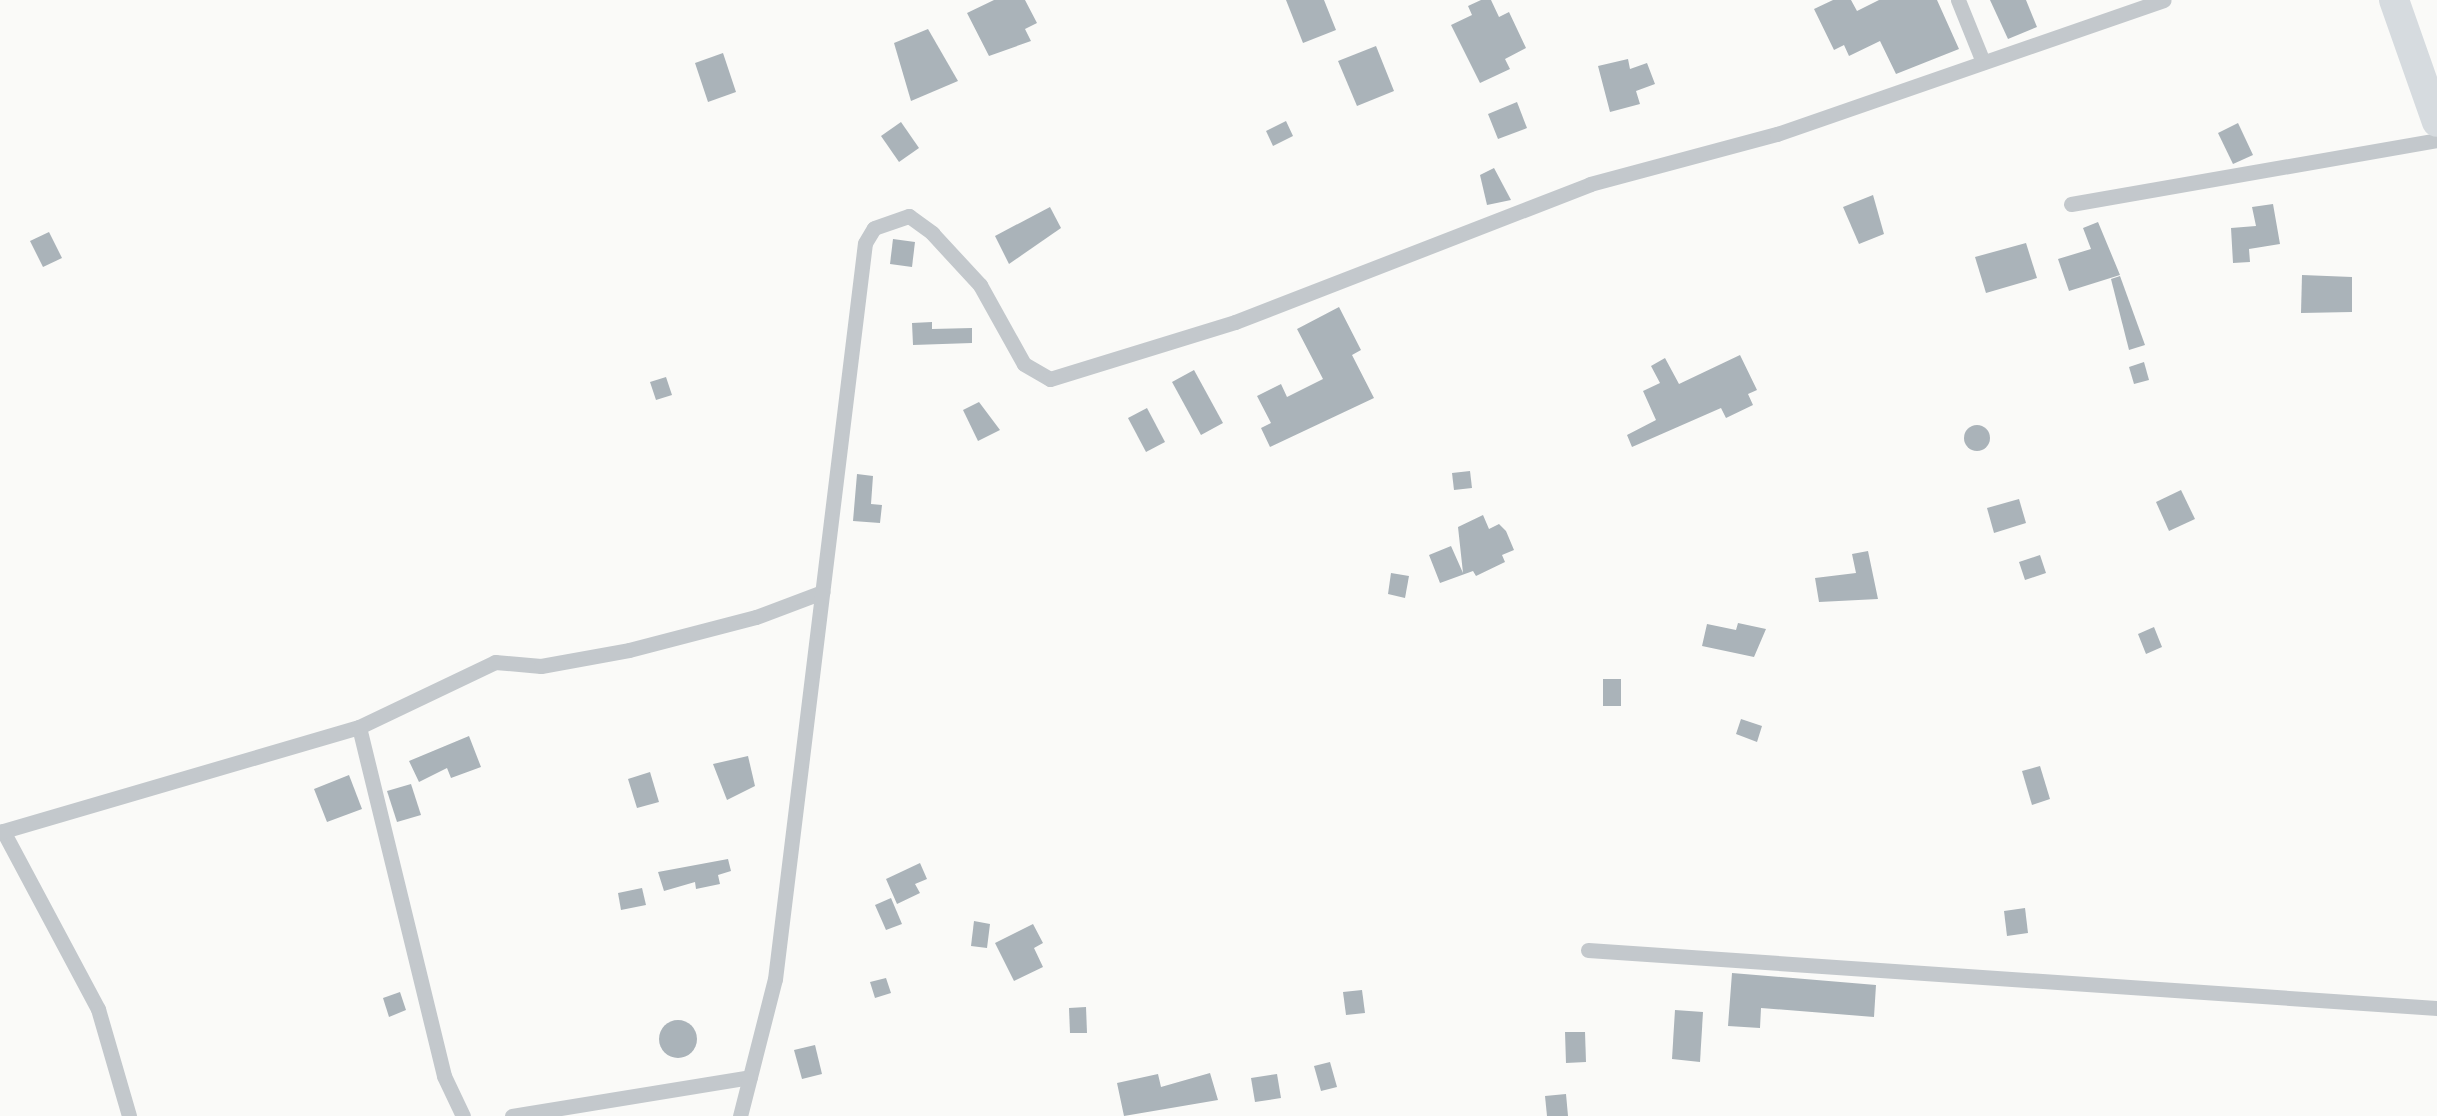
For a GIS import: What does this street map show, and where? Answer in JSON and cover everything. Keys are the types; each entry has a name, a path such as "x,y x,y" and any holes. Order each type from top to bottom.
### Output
{"highway":[{"path":"2394,0 2437,122"}],"street":[{"path":"1958,0 1983,62"},
{"path":"740,1116 775,979 865,243 884,222 909,216 956,254 999,312 1024,364 1050,379 1272,309 1590,184 1778,134 2163,0"},
{"path":"2071,204 2437,140"},
{"path":"129,1116 98,1009 2,831 359,727 495,662 540,666 629,650 756,617 822,592"},
{"path":"359,727 444,1076 463,1116"},
{"path":"1588,950 2437,1008"},
{"path":"512,1116 750,1076"}],"building":[{"path":"994,0 1025,0 1037,23 1025,29 1031,41 989,56 967,13"},
{"path":"1286,0 1324,0 1336,30 1303,43"},
{"path":"1491,0 1499,17 1509,12 1526,48 1505,59 1510,69 1480,83 1451,25 1472,15 1468,6"},
{"path":"1833,0 1851,0 1857,11 1879,0 1937,0 1959,49 1896,74 1880,41 1849,56 1844,45 1834,50 1814,9"},
{"path":"1990,0 2026,0 2037,27 2008,39"},
{"path":"928,29 958,81 911,101 894,43"},
{"path":"1376,46 1394,91 1357,106 1338,61"},
{"path":"723,53 736,92 708,102 695,63"},
{"path":"1628,59 1630,69 1647,63 1655,84 1636,91 1640,104 1610,112 1598,66"},
{"path":"1517,102 1527,128 1498,139 1488,114"},
{"path":"1286,121 1293,136 1273,146 1266,131"},
{"path":"901,122 919,148 899,162 881,136"},
{"path":"2238,123 2253,155 2233,164 2218,133"},
{"path":"1494,168 1511,200 1487,205 1480,175"},
{"path":"1873,195 1884,234 1859,244 1843,207"},
{"path":"2273,204 2280,244 2249,249 2250,262 2233,263 2231,228 2256,226 2252,207"},
{"path":"1050,207 1061,228 1009,264 995,236"},
{"path":"2098,222 2120,275 2069,291 2058,259 2091,249 2083,228"},
{"path":"49,232 62,258 43,267 30,241"},
{"path":"893,239 915,242 912,267 890,264"},
{"path":"2026,243 2037,278 1986,293 1975,257"},
{"path":"2302,275 2352,277 2352,312 2301,313"},
{"path":"2120,276 2145,345 2129,350 2111,279"},
{"path":"1339,307 1361,350 1352,355 1374,398 1270,447 1261,428 1271,423 1257,396 1281,384 1287,397 1323,379 1297,329"},
{"path":"932,322 932,329 972,328 972,343 913,345 912,323"},
{"path":"1740,355 1757,390 1748,394 1753,405 1726,418 1721,408 1632,447 1627,435 1656,420 1643,391 1660,383 1651,366 1665,358 1679,384"},
{"path":"2144,362 2149,380 2134,384 2129,367"},
{"path":"1194,370 1223,423 1201,435 1172,382"},
{"path":"666,377 672,395 656,400 650,382"},
{"path":"979,402 1000,430 978,441 963,410"},
{"path":"1147,408 1165,442 1146,452 1128,418"},
{"path":"1977,425 1986,429 1990,438 1986,447 1977,451 1968,447 1964,438 1968,429"},
{"path":"1470,471 1472,488 1454,490 1452,473"},
{"path":"857,474 873,476 871,504 882,505 880,523 853,521"},
{"path":"2181,490 2195,519 2169,531 2156,502"},
{"path":"2019,499 2026,523 1994,533 1987,508"},
{"path":"1483,515 1489,529 1499,524 1506,531 1514,550 1502,555 1505,562 1476,576 1473,571 1440,583 1429,555 1451,546 1463,573 1458,527"},
{"path":"1868,551 1878,599 1819,602 1815,578 1856,573 1852,554"},
{"path":"2040,555 2046,573 2025,580 2019,562"},
{"path":"1391,573 1409,576 1405,598 1388,594"},
{"path":"1738,623 1766,629 1754,657 1702,646 1707,624 1736,630"},
{"path":"2154,627 2162,647 2146,654 2138,634"},
{"path":"1603,679 1621,679 1621,706 1603,706"},
{"path":"1741,719 1762,726 1757,742 1736,734"},
{"path":"469,736 481,767 451,778 447,768 419,782 409,761"},
{"path":"748,756 755,786 727,800 713,764"},
{"path":"2040,766 2050,799 2032,805 2022,771"},
{"path":"650,772 659,802 637,808 628,779"},
{"path":"349,775 362,809 327,822 314,789"},
{"path":"411,784 421,815 397,822 387,791"},
{"path":"728,859 731,871 718,875 720,884 696,889 695,882 664,891 658,872"},
{"path":"920,863 927,879 915,884 920,893 897,904 886,879"},
{"path":"642,888 646,905 621,910 618,893"},
{"path":"891,898 902,924 886,930 875,905"},
{"path":"2025,908 2028,933 2007,936 2004,911"},
{"path":"974,921 990,924 987,948 971,946"},
{"path":"1033,924 1043,943 1034,948 1043,967 1014,981 995,943"},
{"path":"1732,973 1876,985 1874,1017 1761,1008 1760,1028 1728,1026"},
{"path":"886,978 891,993 875,998 870,982"},
{"path":"1362,990 1365,1013 1346,1015 1343,992"},
{"path":"400,992 406,1010 389,1017 383,998"},
{"path":"1086,1007 1087,1033 1070,1033 1069,1008"},
{"path":"1675,1010 1703,1012 1700,1062 1672,1059"},
{"path":"678,1020 691,1026 697,1039 691,1052 678,1058 665,1052 659,1039 665,1026"},
{"path":"1565,1032 1585,1032 1586,1062 1566,1063"},
{"path":"815,1045 822,1074 802,1079 794,1050"},
{"path":"1330,1062 1337,1087 1321,1091 1314,1066"},
{"path":"1210,1073 1218,1100 1124,1116 1117,1083 1158,1074 1161,1087"},
{"path":"1277,1074 1281,1098 1255,1102 1251,1078"},
{"path":"1566,1094 1568,1116 1547,1116 1545,1096"}]}
